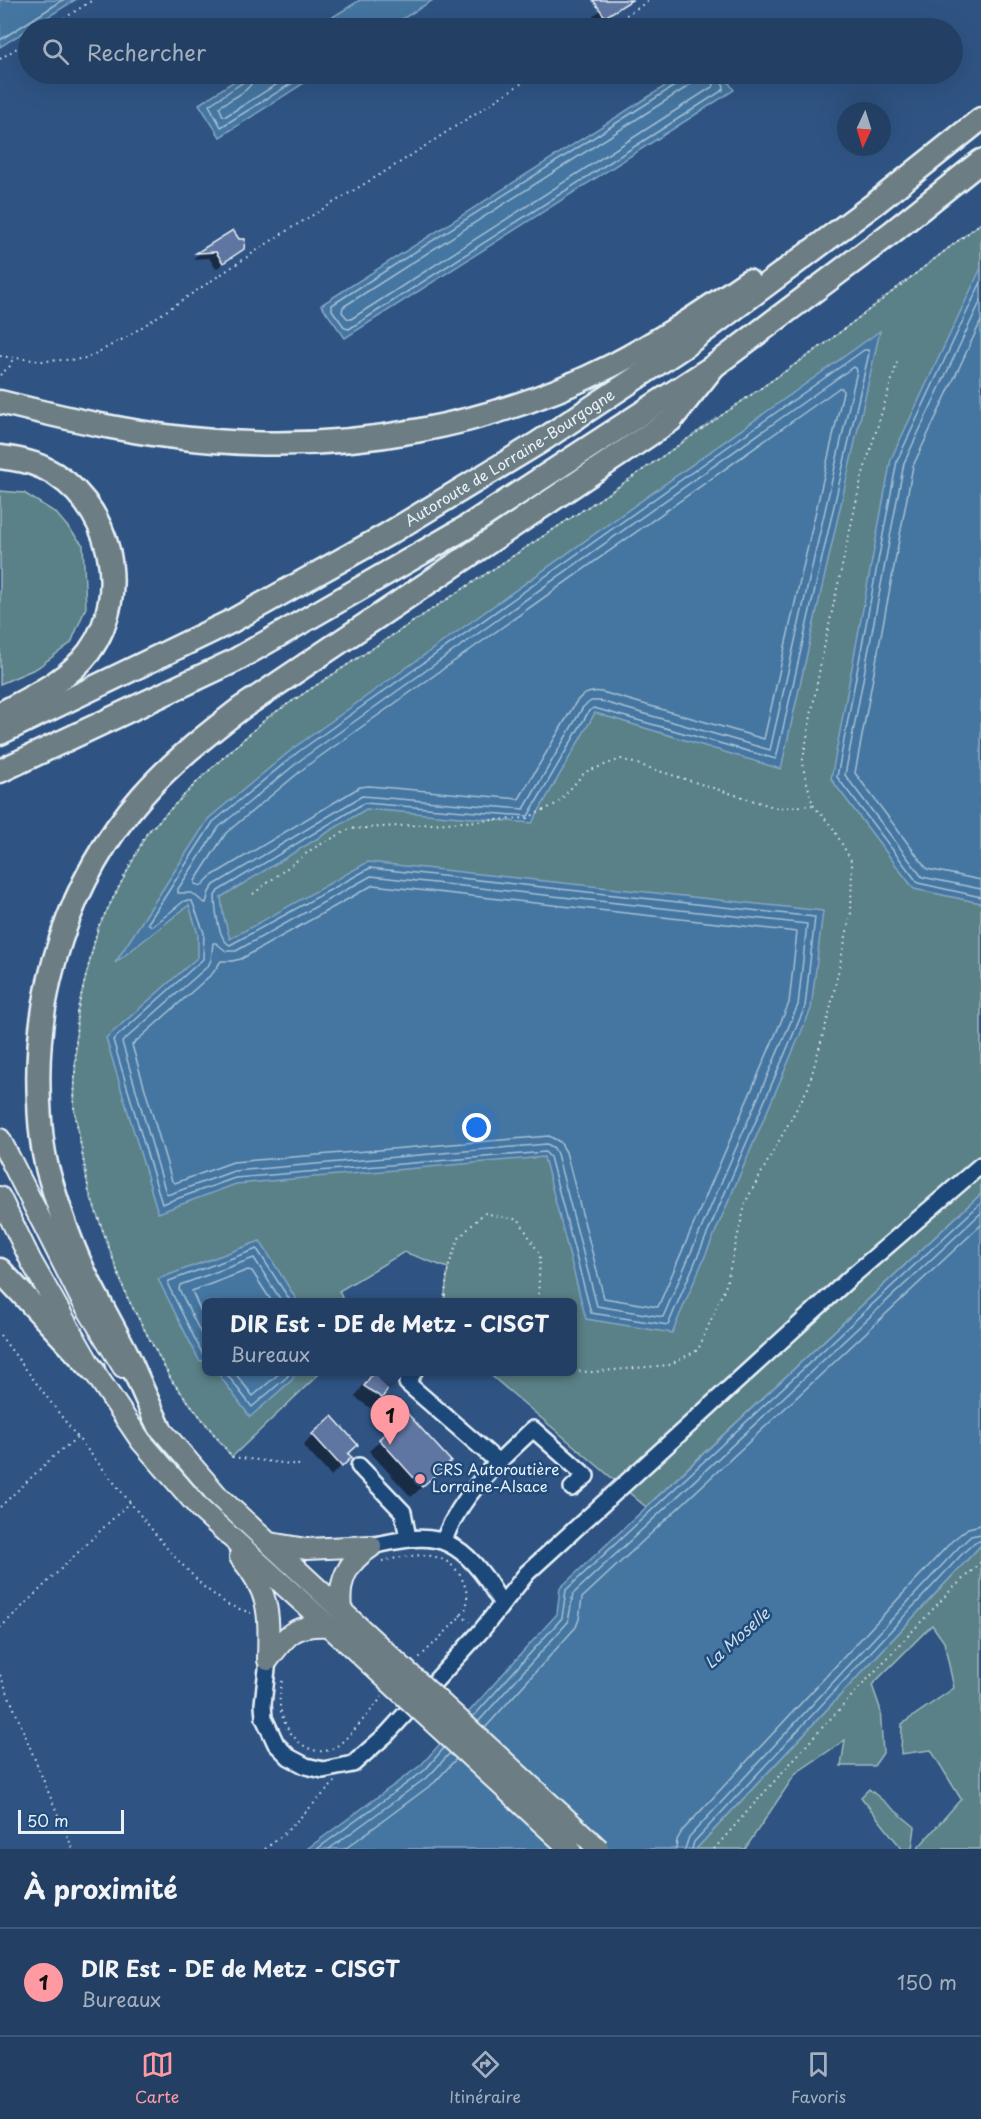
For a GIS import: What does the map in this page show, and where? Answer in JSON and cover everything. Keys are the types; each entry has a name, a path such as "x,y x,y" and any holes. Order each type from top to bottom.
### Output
{"highway":[{"name":"Autoroute de Lorraine-Bourgogne","path":"0,733 232,621 455,495 683,347 877,202 981,119"},
{"path":"0,786 81,750 465,528 714,366 874,246 981,161"},
{"path":"0,402 140,431 212,441 262,444 383,437 471,419 545,394 612,366 644,349 758,274 877,202"},
{"path":"159,1426 72,1243 49,1175 40,1128 39,1043 43,1004 69,918 85,882 113,834 142,797 182,755 240,709 671,420 714,366"},
{"path":"0,457 20,460 44,468 64,480 83,499 98,520 108,549 112,580 110,606 101,631 89,651 73,670 38,694 0,714"},
{"path":"0,771 234,661"},
{"path":"0,1270 93,1370"}],"main road":[{"path":"0,1139 80,1297 159,1426 218,1496 340,1610 350,1632 570,1849"},
{"path":"0,1197 31,1261 93,1370 141,1441 253,1573 263,1592 269,1614 268,1660"},
{"path":"200,1509 328,1626"},
{"path":"269,1543 306,1549 376,1554"},
{"path":"340,1610 340,1586 345,1573 359,1554 376,1554"},
{"path":"268,1660 280,1643 293,1631 305,1626 328,1626 350,1632 599,1849"}],"street":[{"path":"268,1660 263,1690 263,1711 268,1731 276,1744 289,1757 306,1766 323,1770 353,1764 387,1734 481,1631 527,1573 850,1278 981,1165"},
{"path":"411,1376 407,1383 498,1462"},
{"path":"444,1540 452,1519 483,1477 533,1429 586,1476 572,1488"},
{"path":"359,1466 403,1512 408,1538"},
{"path":"376,1554 408,1538 444,1540 462,1552 476,1566 502,1604"}],"path":[{"path":"65,18 93,0"},
{"path":"622,18 650,0"},
{"path":"0,59 18,47"},
{"path":"0,356 41,361 85,359 127,337 283,234 399,163 521,84"},
{"path":"299,1465 232,1457 172,1381 126,1295 89,1192 74,1107 77,1012 98,927 147,833 203,776 268,717 621,485 807,357 981,223"},
{"path":"0,375 10,366 13,358"},
{"path":"577,1371 669,1365 698,1350 726,1285 746,1201 808,1088 830,1010 851,913 852,862 833,828 813,805 802,764 820,668 861,480 898,360"},
{"path":"253,894 312,849 350,829 527,818 558,803 585,772 621,759 669,776 777,808 813,805"},
{"path":"444,1298 448,1268 458,1239 484,1213 519,1221 540,1255 538,1298"},
{"path":"0,1335 170,1552 204,1587 228,1605 246,1613 269,1614"},
{"path":"0,1507 78,1437"},
{"path":"0,1628 130,1502"},
{"path":"376,1554 430,1555 444,1560 456,1569 463,1582 468,1596 466,1608 416,1661"},
{"path":"714,1849 820,1730 949,1592 981,1562"},
{"path":"0,1675 73,1849"},
{"path":"282,1675 279,1704 289,1732 307,1747 318,1751 338,1745 383,1697"},
{"path":"265,1849 286,1832 334,1784 340,1768"}],"green space":[{"path":"981,223 981,1194 646,1507 492,1376 577,1376 577,1298 444,1298 448,1268 404,1252 339,1291 342,1298 202,1298 202,1376 317,1376 232,1457 172,1381 126,1295 89,1192 74,1107 77,1012 98,928 147,833 203,776 268,717 621,485 826,343"},
{"path":"0,491 24,493 56,513 83,545 86,607 71,643 37,668 0,684"},
{"path":"981,1545 981,1849 917,1849 961,1799 931,1750 901,1754 902,1724 954,1688 944,1642 932,1625 872,1685 880,1708 883,1753 874,1766 841,1766 845,1740 796,1773 745,1849 696,1849"},
{"path":"869,1789 915,1827 912,1849 902,1849 861,1797"}],"water":[{"path":"0,0 75,0 46,18 18,18 18,36 0,47"},
{"path":"360,0 433,0 404,18 331,18"},
{"path":"230,84 302,84 220,137 199,104"},
{"path":"668,84 730,84 734,90 345,338 321,305"},
{"path":"981,268 981,903 914,889 831,779 891,459"},
{"path":"880,331 781,769 595,713 532,823 366,809 221,897 230,939 368,862 823,911 811,1009 672,1333 586,1319 544,1157 236,1184 158,1213 106,1038 198,957 198,934 189,905 115,963 209,818 295,747"},
{"name":"La Moselle","path":"981,1194 981,1545 696,1849 307,1849 421,1765 557,1614 560,1588"},
{"path":"260,1241 296,1298 202,1298 202,1361 199,1360 158,1279"},
{"path":"220,1376 294,1376 292,1380 250,1417"}],"building":[{"path":"593,0 632,0 605,17"},
{"path":"233,230 239,239 245,239 244,249 223,263 216,252 196,253"},
{"path":"371,1376 397,1376 382,1398 364,1386"},
{"path":"407,1413 451,1461 422,1487 379,1439"},
{"path":"332,1416 358,1445 348,1454 352,1457 342,1467 312,1434"}],"place":[{"name":"DIR Est - DE de Metz - CISGT","path":"390,1445"},
{"name":"CRS Autoroutière Lorraine-Alsace","path":"420,1479"}]}
